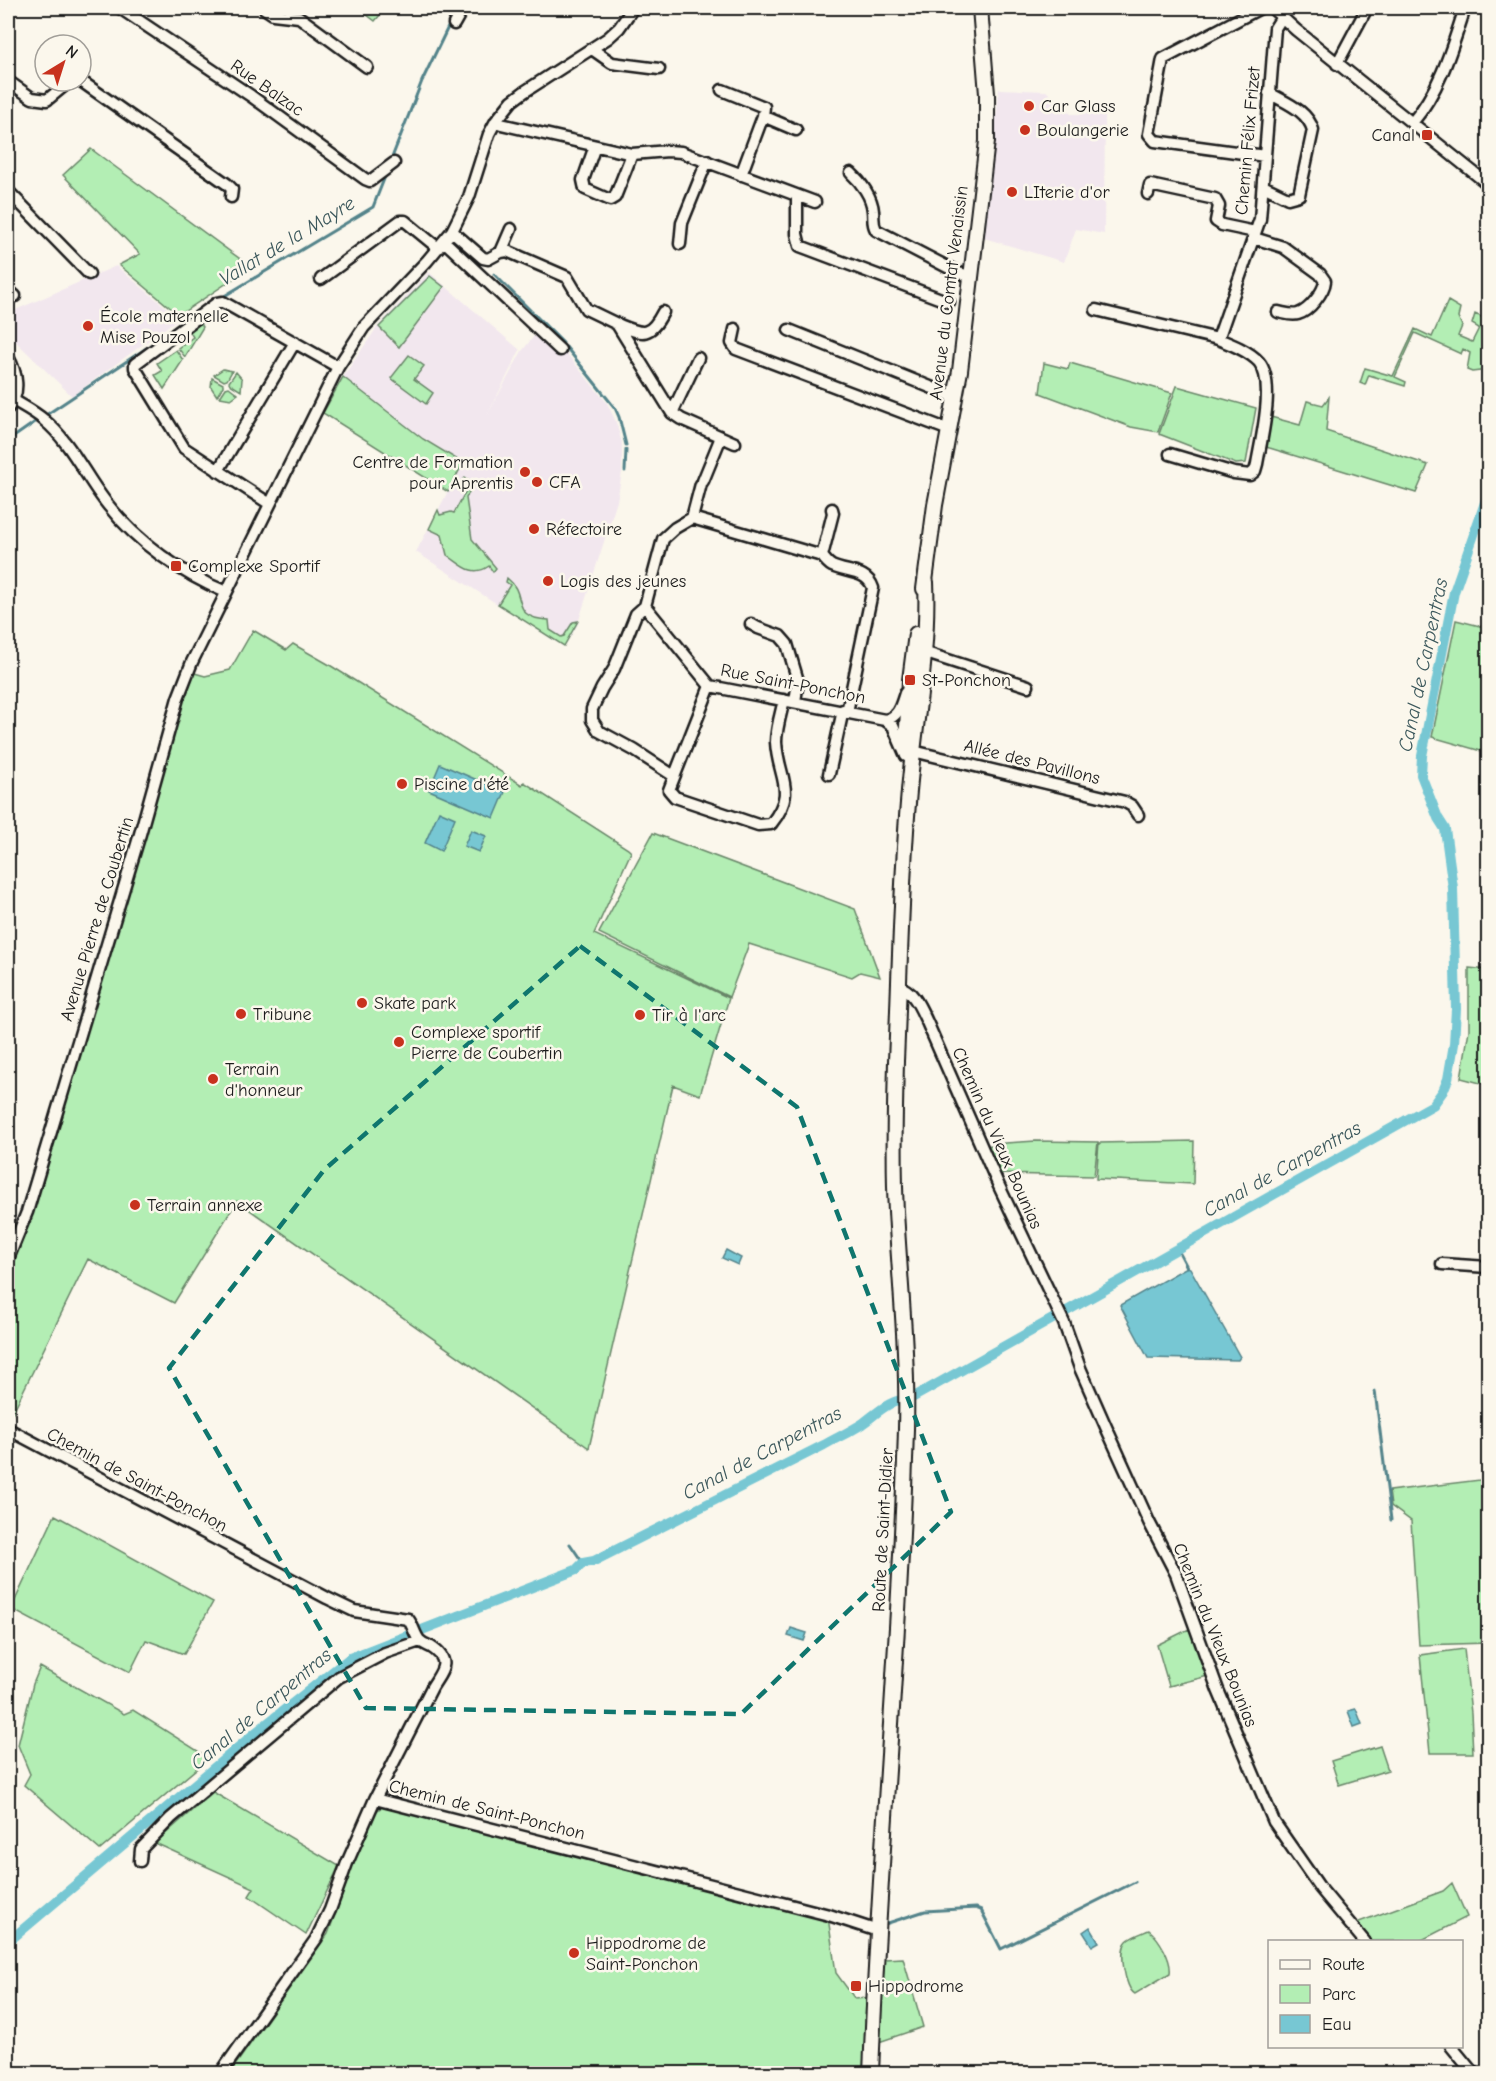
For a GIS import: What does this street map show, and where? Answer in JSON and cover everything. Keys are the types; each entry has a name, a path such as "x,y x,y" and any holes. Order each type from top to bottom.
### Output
{"main road":[{"name":"Avenue du Comtat Venaissin","path":"911,749 894,722 919,650 927,606 926,582 936,505 955,397 970,276 987,129 987,94 980,8"},
{"name":"Avenue du Comtat Venaissin","path":"899,987 911,749 919,701 919,650"},
{"name":"Route de Saint-Didier","path":"871,2073 900,1573 906,1405 894,1166 899,987"}],"street":[{"name":"Rue Balzac","path":"120,8 251,96 365,179 370,181 394,163"},
{"path":"264,8 273,14 299,17 367,67"},
{"path":"454,24 463,8"},
{"path":"441,245 452,231 469,197 489,134 496,121 518,96 608,38 619,28 633,8"},
{"path":"1260,8 1163,59 1149,134 1155,141 1265,156"},
{"path":"1272,8 1337,64 1488,184"},
{"path":"1337,64 1367,8"},
{"path":"1412,123 1428,103 1446,65 1465,8"},
{"name":"Chemin Félix Frizet","path":"1218,339 1260,219 1275,28 1282,17"},
{"path":"592,49 612,63 658,69"},
{"path":"8,81 32,98 47,100 55,93"},
{"path":"93,89 227,184 232,189 231,197"},
{"path":"722,90 764,107 764,116 741,175"},
{"path":"1263,186 1288,198 1299,195 1313,130 1310,120 1269,93"},
{"path":"764,116 796,130"},
{"path":"496,121 632,154 681,152 815,202"},
{"path":"595,146 583,180 585,189 610,200 615,197 632,154"},
{"path":"680,244 682,223 706,161"},
{"path":"851,173 866,191 873,210 872,222 876,230 959,273 970,276"},
{"path":"1148,194 1150,184 1215,199 1219,206 1216,221 1283,247 1320,274 1325,281 1324,289 1305,311 1296,315 1278,312"},
{"path":"8,191 89,274"},
{"path":"796,196 796,234 800,246 949,302"},
{"path":"321,279 400,221 405,221 441,245 560,350"},
{"path":"452,231 483,258 492,258 501,252 511,229"},
{"name":"Avenue Pierre de Coubertin","path":"8,1259 27,1212 140,834 178,698 192,662 338,367 364,327 441,245"},
{"path":"501,252 513,253 567,277 586,309 634,331 649,331 655,328 663,312"},
{"path":"270,504 184,448 135,368 135,363 217,303 223,302 338,367"},
{"path":"1096,310 1218,339 1249,355 1259,363 1264,374 1266,412 1255,471 1250,475 1234,473 1170,454"},
{"path":"617,324 672,413 681,420 735,443"},
{"path":"735,329 732,343 736,349 949,430"},
{"path":"789,330 955,397"},
{"path":"218,471 295,342"},
{"path":"8,357 15,377 16,394 10,404 44,419 55,430 107,505 132,531 194,578 226,592"},
{"path":"672,413 698,358"},
{"path":"674,776 599,731 592,720 592,709 614,669 636,614 645,606 663,539 675,528 692,518 702,483 721,437"},
{"path":"822,556 833,513 832,509"},
{"path":"692,518 822,556 830,565 864,575 873,588 829,774"},
{"name":"Rue Saint-Ponchon","path":"645,606 710,686 894,722"},
{"path":"710,686 674,776 669,790 671,795 758,825 771,824 786,799 776,739 798,681 787,644 780,636 751,624"},
{"path":"919,650 1028,686"},
{"path":"894,722 915,712 919,701"},
{"name":"Allée des Pavillons","path":"911,749 1125,802 1132,806 1138,815"},
{"name":"Chemin du Vieux Bounias","path":"899,987 904,988 913,996 927,1022 998,1184 1046,1282 1106,1427 1149,1522 1176,1574 1218,1690 1274,1822 1320,1888 1364,1940"},
{"path":"1442,1264 1488,1267"},
{"name":"Chemin de Saint-Ponchon","path":"8,1429 354,1611 408,1619 419,1640 436,1651 444,1665 375,1799 829,1915 878,1931"},
{"path":"140,1861 141,1849 171,1818 339,1677 385,1653 419,1640"},
{"path":"220,2073 315,1939 330,1910 347,1863 375,1799"},
{"path":"1453,2048 1474,2073"}],"highlighted area":[{"path":"580,946 797,1107 951,1512 741,1714 366,1708 169,1368 324,1170"}],"shaded area":[{"path":"999,89 1046,91 1071,114 1105,114 1104,234 1076,229 1064,262 984,238"},
{"name":"École maternelle Mise Pouzol","path":"116,266 179,318 72,396 8,334 8,316 11,312"},
{"name":"CFA","path":"429,272 520,350 488,414 522,351 535,335 562,348 607,403 616,422 622,443 622,472 617,501 577,626 564,647 416,552 463,463 423,439 343,377 378,326"}],"green space":[{"path":"358,8 386,8 375,21"},
{"path":"91,149 251,267 179,315 119,265 140,254 63,175"},
{"path":"430,276 444,287 399,347 379,327"},
{"path":"1448,301 1460,308 1458,317 1462,326 1458,336 1472,342 1479,328 1472,324 1475,314 1488,320 1488,335 1484,347 1488,348 1488,370 1472,372 1467,370 1470,353 1463,349 1461,354 1415,333 1395,377 1406,382 1405,386 1369,375 1365,385 1360,383 1365,368 1393,376 1415,329 1432,337"},
{"path":"201,323 203,327 185,357 178,348 193,337 190,332"},
{"path":"176,350 183,360 164,389 155,375 162,371 157,363"},
{"path":"409,355 424,366 414,379 433,393 426,404 391,378"},
{"path":"1044,363 1068,369 1070,363 1172,393 1158,432 1131,427 1040,393"},
{"path":"223,369 232,371 224,381 214,375"},
{"path":"236,372 242,379 241,391 229,382"},
{"path":"343,377 423,439 463,463 448,492 323,413"},
{"path":"212,378 223,384 217,396 211,387"},
{"path":"1177,386 1256,408 1246,463 1236,464 1159,434"},
{"path":"229,387 238,394 231,399 220,397 226,388"},
{"path":"1329,397 1326,431 1428,465 1416,493 1263,446 1267,418 1271,417 1300,425 1307,401 1323,405"},
{"path":"465,478 474,484 466,498 472,539 496,568 493,572 489,566 477,571 462,566 447,555 442,535 429,529 438,510 440,515 454,513 469,485 462,481"},
{"path":"507,578 517,591 523,610 528,615 549,620 550,630 561,637 573,622 578,621 564,646 498,604 510,585 506,582"},
{"path":"1456,620 1488,628 1488,753 1432,737"},
{"name":"Complexe sportif Pierre de Coubertin","path":"253,630 286,650 293,644 328,664 522,785 524,782 628,849 631,852 594,934 729,998 700,1095 673,1085 589,1448 237,1201 174,1303 88,1259 8,1422 8,1269 181,701 191,672 205,676 230,670"},
{"path":"653,833 855,909 880,977 860,972 852,977 749,944 729,997 599,933"},
{"path":"1469,968 1488,970 1488,1085 1461,1078 1469,1030"},
{"path":"1036,1141 1098,1142 1094,1176 996,1174 985,1146"},
{"path":"1194,1141 1193,1184 1096,1179 1099,1143"},
{"path":"1488,1479 1488,1643 1419,1645 1411,1521 1391,1506 1389,1491"},
{"path":"55,1515 213,1602 184,1654 146,1640 130,1672 11,1609"},
{"path":"1189,1629 1208,1676 1169,1686 1157,1645"},
{"path":"1464,1649 1473,1753 1430,1753 1420,1655"},
{"path":"40,1667 124,1714 133,1710 209,1758 100,1850 24,1785 30,1774 18,1745 33,1684"},
{"path":"1380,1746 1388,1770 1339,1785 1331,1761"},
{"path":"213,1792 339,1866 306,1935 249,1896 254,1888 155,1843"},
{"name":"Hippodrome de Saint-Ponchon","path":"382,1807 828,1917 836,1973 855,1999 866,1998 864,2073 229,2074 328,1934 371,1815"},
{"path":"1452,1883 1467,1917 1422,1940 1368,1940 1356,1923 1443,1891"},
{"path":"1149,1930 1164,1950 1169,1962 1170,1973 1135,1994 1128,1985 1124,1969 1124,1946 1127,1941"},
{"path":"903,1958 923,2027 879,2042 884,1959"}],"water":[{"path":"440,764 505,792 494,818 429,790"},
{"path":"439,811 455,818 441,851 425,843"},
{"path":"471,830 486,836 479,852 464,846"},
{"path":"726,1250 741,1258 738,1265 722,1258"},
{"path":"1187,1267 1190,1268 1240,1357 1238,1360 1148,1358 1120,1305"},
{"path":"791,1628 807,1633 804,1641 788,1636"},
{"path":"1356,1709 1362,1724 1354,1727 1348,1711"},
{"path":"1090,1927 1099,1942 1092,1946 1083,1932"}],"waterway":[{"name":"Vallat de la Mayre","path":"391,160 422,81 450,23"},
{"name":"Vallat de la Mayre","path":"221,298 373,207 386,174"},
{"path":"494,274 563,343"},
{"name":"Vallat de la Mayre","path":"43,417 163,337"},
{"path":"566,347 615,408 626,445"},
{"name":"Vallat de la Mayre","path":"8,441 38,420"},
{"path":"625,471 626,450"},
{"name":"Canal de Carpentras","path":"8,1942 254,1734 350,1658 576,1570 583,1563 594,1561 824,1445 857,1427 890,1404 912,1398 1433,1105 1448,1079 1454,1044 1456,1009 1453,888 1445,829 1438,818 1421,775 1422,756 1454,592 1488,494"},
{"path":"1178,1250 1187,1267"},
{"path":"1375,1391 1391,1520"},
{"path":"570,1544 583,1563"},
{"path":"887,1887 885,1924 925,1911 976,1908 981,1910 1001,1949 1135,1882"}],"place":[{"name":"Car Glass","path":"1029,106"},
{"name":"Boulangerie","path":"1025,130"},
{"name":"Canal","path":"1427,135"},
{"name":"LIterie d'or","path":"1012,192"},
{"name":"École maternelle Mise Pouzol","path":"88,326"},
{"name":"Centre de Formation pour Aprentis","path":"525,472"},
{"name":"CFA","path":"537,482"},
{"name":"Réfectoire","path":"534,529"},
{"name":"Complexe Sportif","path":"176,566"},
{"name":"Logis des jeunes","path":"548,581"},
{"name":"St-Ponchon","path":"910,680"},
{"name":"Piscine d'été","path":"402,784"},
{"name":"Skate park","path":"362,1003"},
{"name":"Tribune","path":"241,1014"},
{"name":"Tir à l'arc","path":"640,1015"},
{"name":"Complexe sportif Pierre de Coubertin","path":"399,1042"},
{"name":"Terrain d'honneur","path":"213,1079"},
{"name":"Terrain annexe","path":"135,1205"},
{"name":"Hippodrome de Saint-Ponchon","path":"574,1953"},
{"name":"Hippodrome","path":"856,1986"}]}
